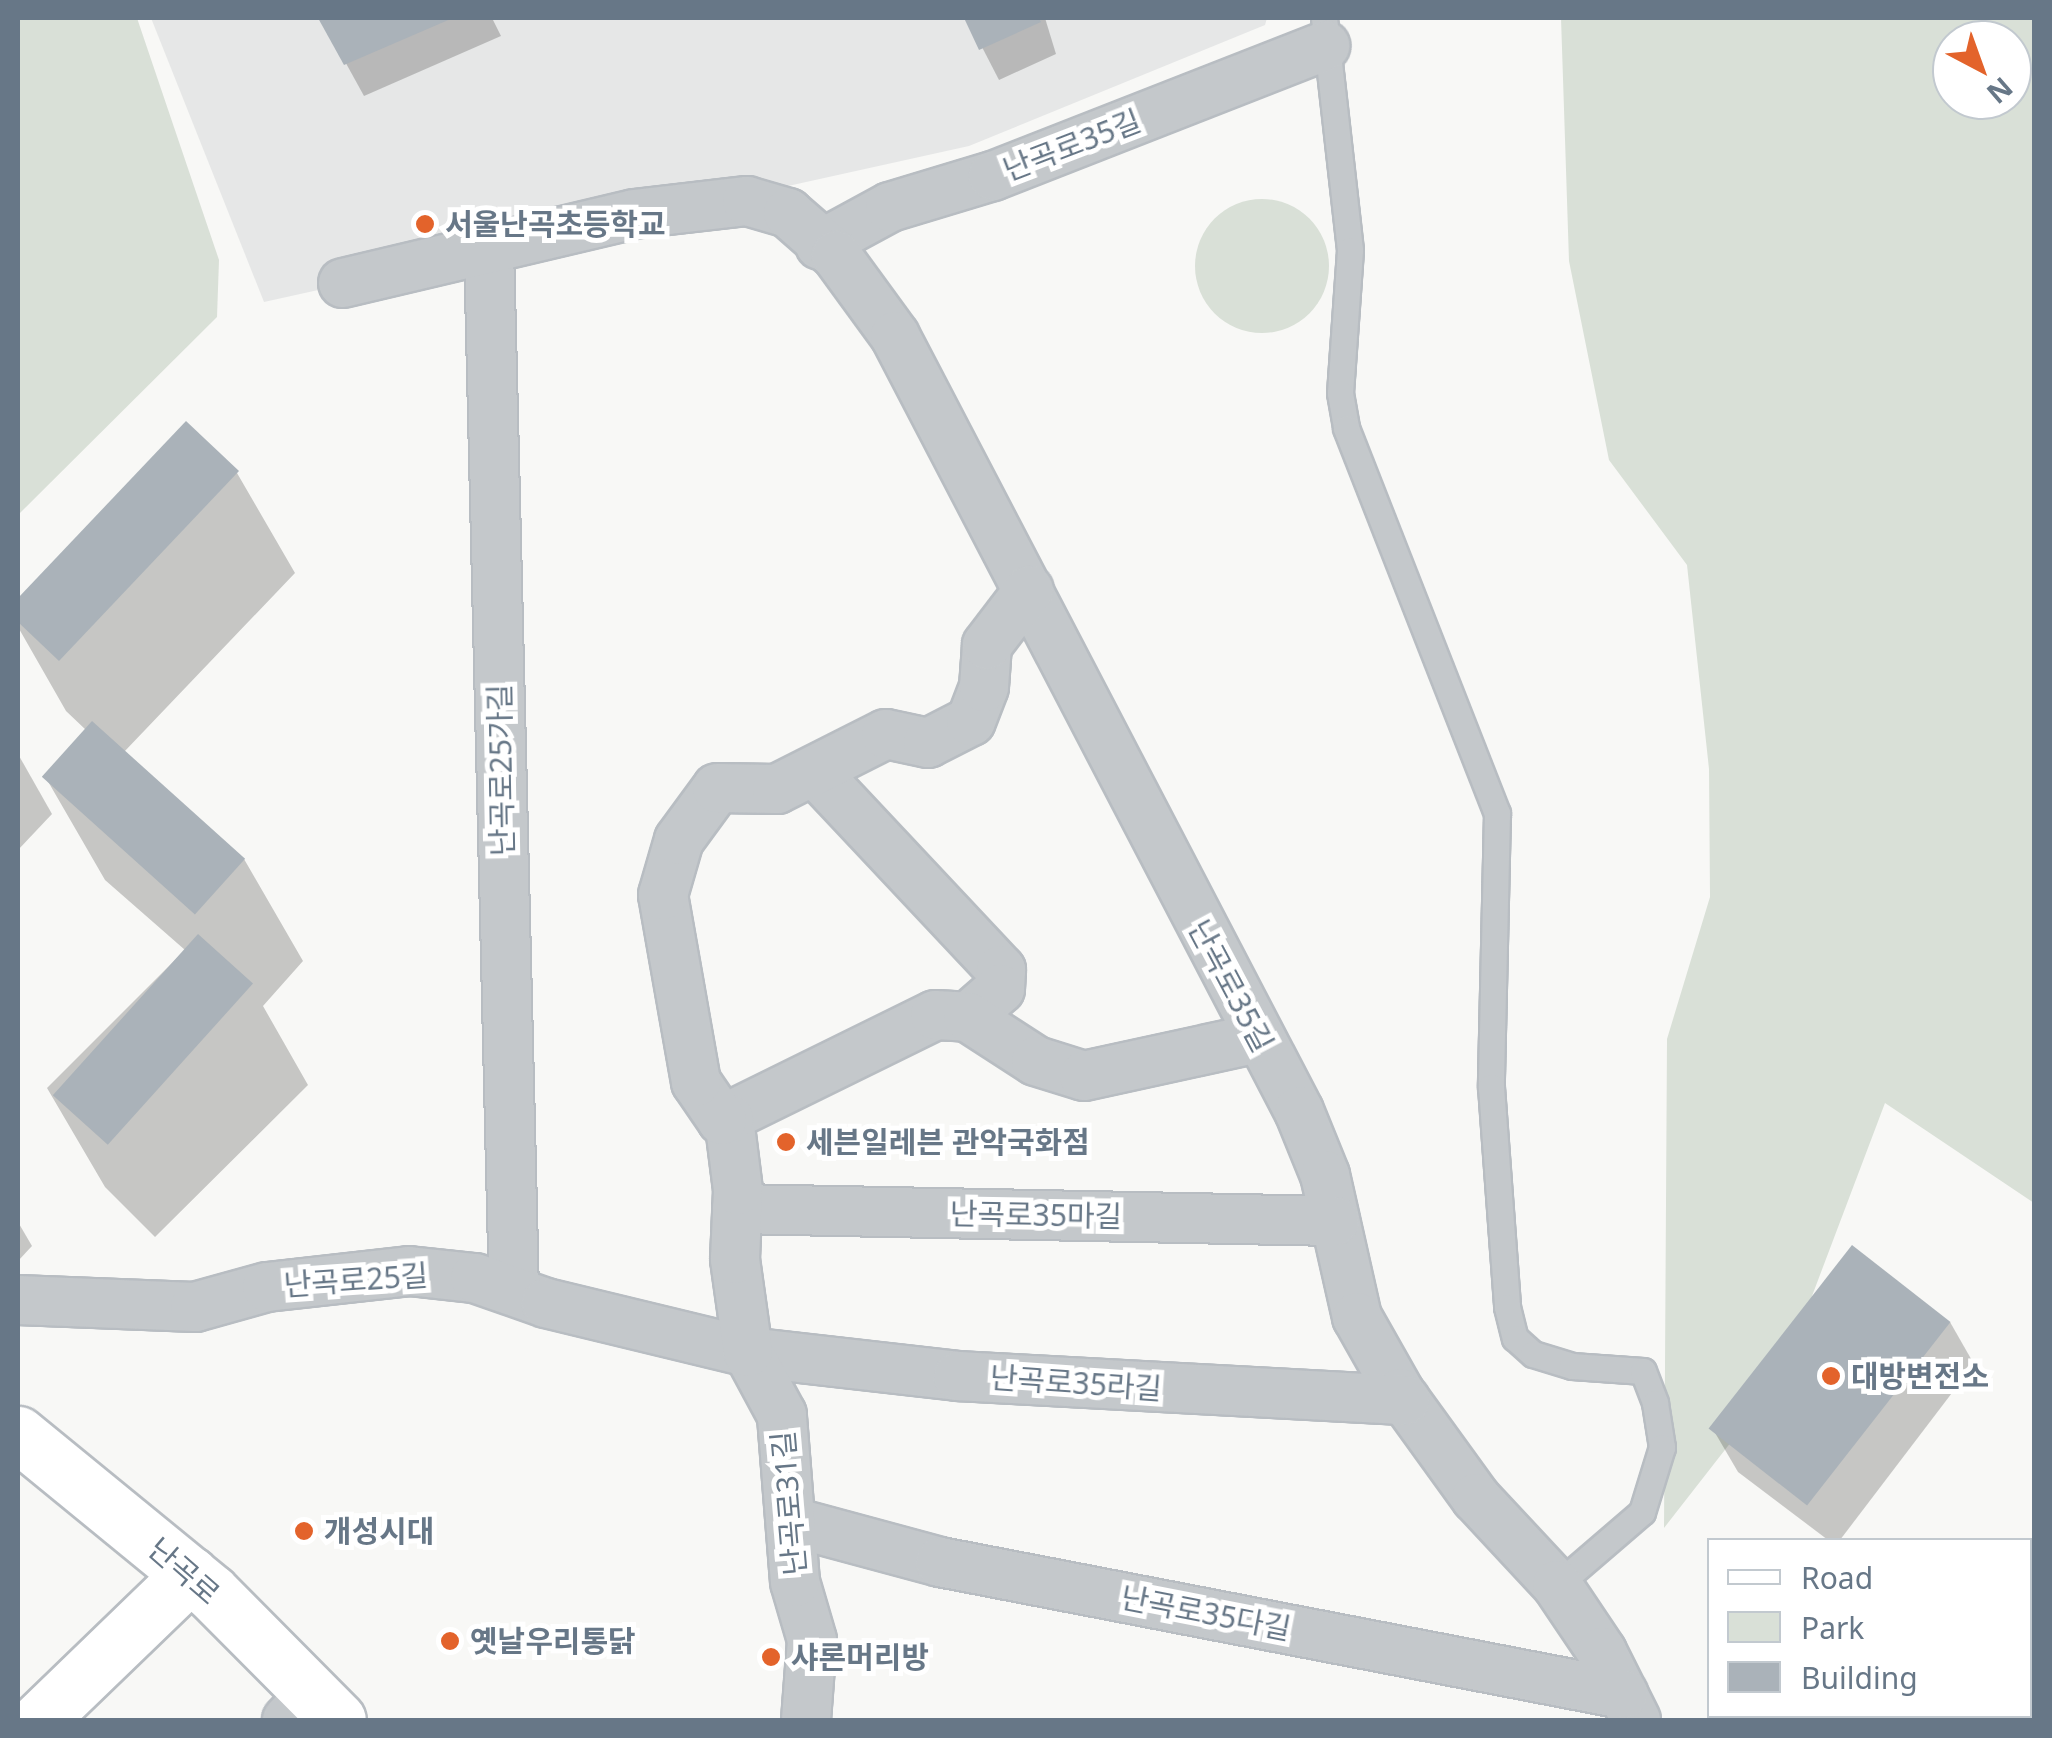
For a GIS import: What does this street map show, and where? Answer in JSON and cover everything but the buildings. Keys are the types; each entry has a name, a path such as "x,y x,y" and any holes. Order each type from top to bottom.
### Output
{"main road":[{"name":"난곡로","path":"18,1434 181,1583 307,1714"},
{"name":"난곡로","path":"18,1472 181,1583"},
{"path":"39,1720 181,1583"}],"street":[{"name":"난곡로35길","path":"820,245 890,207 993,176 1324,32"},
{"name":"난곡로35길","path":"343,283 634,214 746,201 788,214 836,255 895,336 1299,1111 1335,1221 1357,1317 1405,1400 1476,1498 1557,1585 1630,1707"},
{"name":"난곡로25가길","path":"489,248 514,1291"},
{"name":"난곡로31길","path":"806,1720 812,1640 795,1582 782,1416 748,1352 735,1259 738,1210 729,1119 722,1120 696,1082 662,895 678,840 717,788 777,789 817,774 886,734 928,743 971,721 984,687 987,645 1029,590"},
{"path":"817,774 1001,970 1000,989 968,1017"},
{"path":"722,1120 935,1016 968,1017 1036,1061 1084,1076 1259,1038"},
{"name":"난곡로35마길","path":"738,1210 1335,1221"},
{"name":"난곡로25길","path":"18,1300 195,1307 267,1286 409,1271 475,1278 748,1352"},
{"name":"난곡로35라길","path":"748,1352 958,1376 1405,1400"},
{"name":"난곡로35다길","path":"792,1522 940,1562 1630,1707"}],"lane":[{"path":"1324,32 1350,250 1340,392 1346,428 1498,813 1491,1088 1507,1307 1515,1338 1533,1354 1572,1366 1643,1371 1656,1403 1662,1447 1642,1512 1557,1585"}],"shaded area":[{"name":"서울난곡초등학교","path":"151,18 1267,18 1265,25 969,146 264,302"}],"green space":[{"path":"18,18 137,18 219,260 217,317 18,515"},
{"path":"1561,18 2034,18 2034,1203 1885,1103 1781,1378 1664,1528 1667,1039 1710,897 1709,769 1687,565 1609,460 1569,261"},
{"path":"1262,199 1288,204 1310,218 1324,240 1329,266 1324,292 1310,314 1288,328 1262,333 1236,328 1214,314 1200,292 1195,266 1200,240 1214,218 1236,204"}],"place":[{"name":"서울난곡초등학교","path":"425,224"},
{"name":"세븐일레븐 관악국화점","path":"786,1142"},
{"name":"대방변전소","path":"1831,1376"},
{"name":"개성시대","path":"304,1531"},
{"name":"옛날우리통닭","path":"450,1641"},
{"name":"샤론머리방","path":"771,1657"}]}
